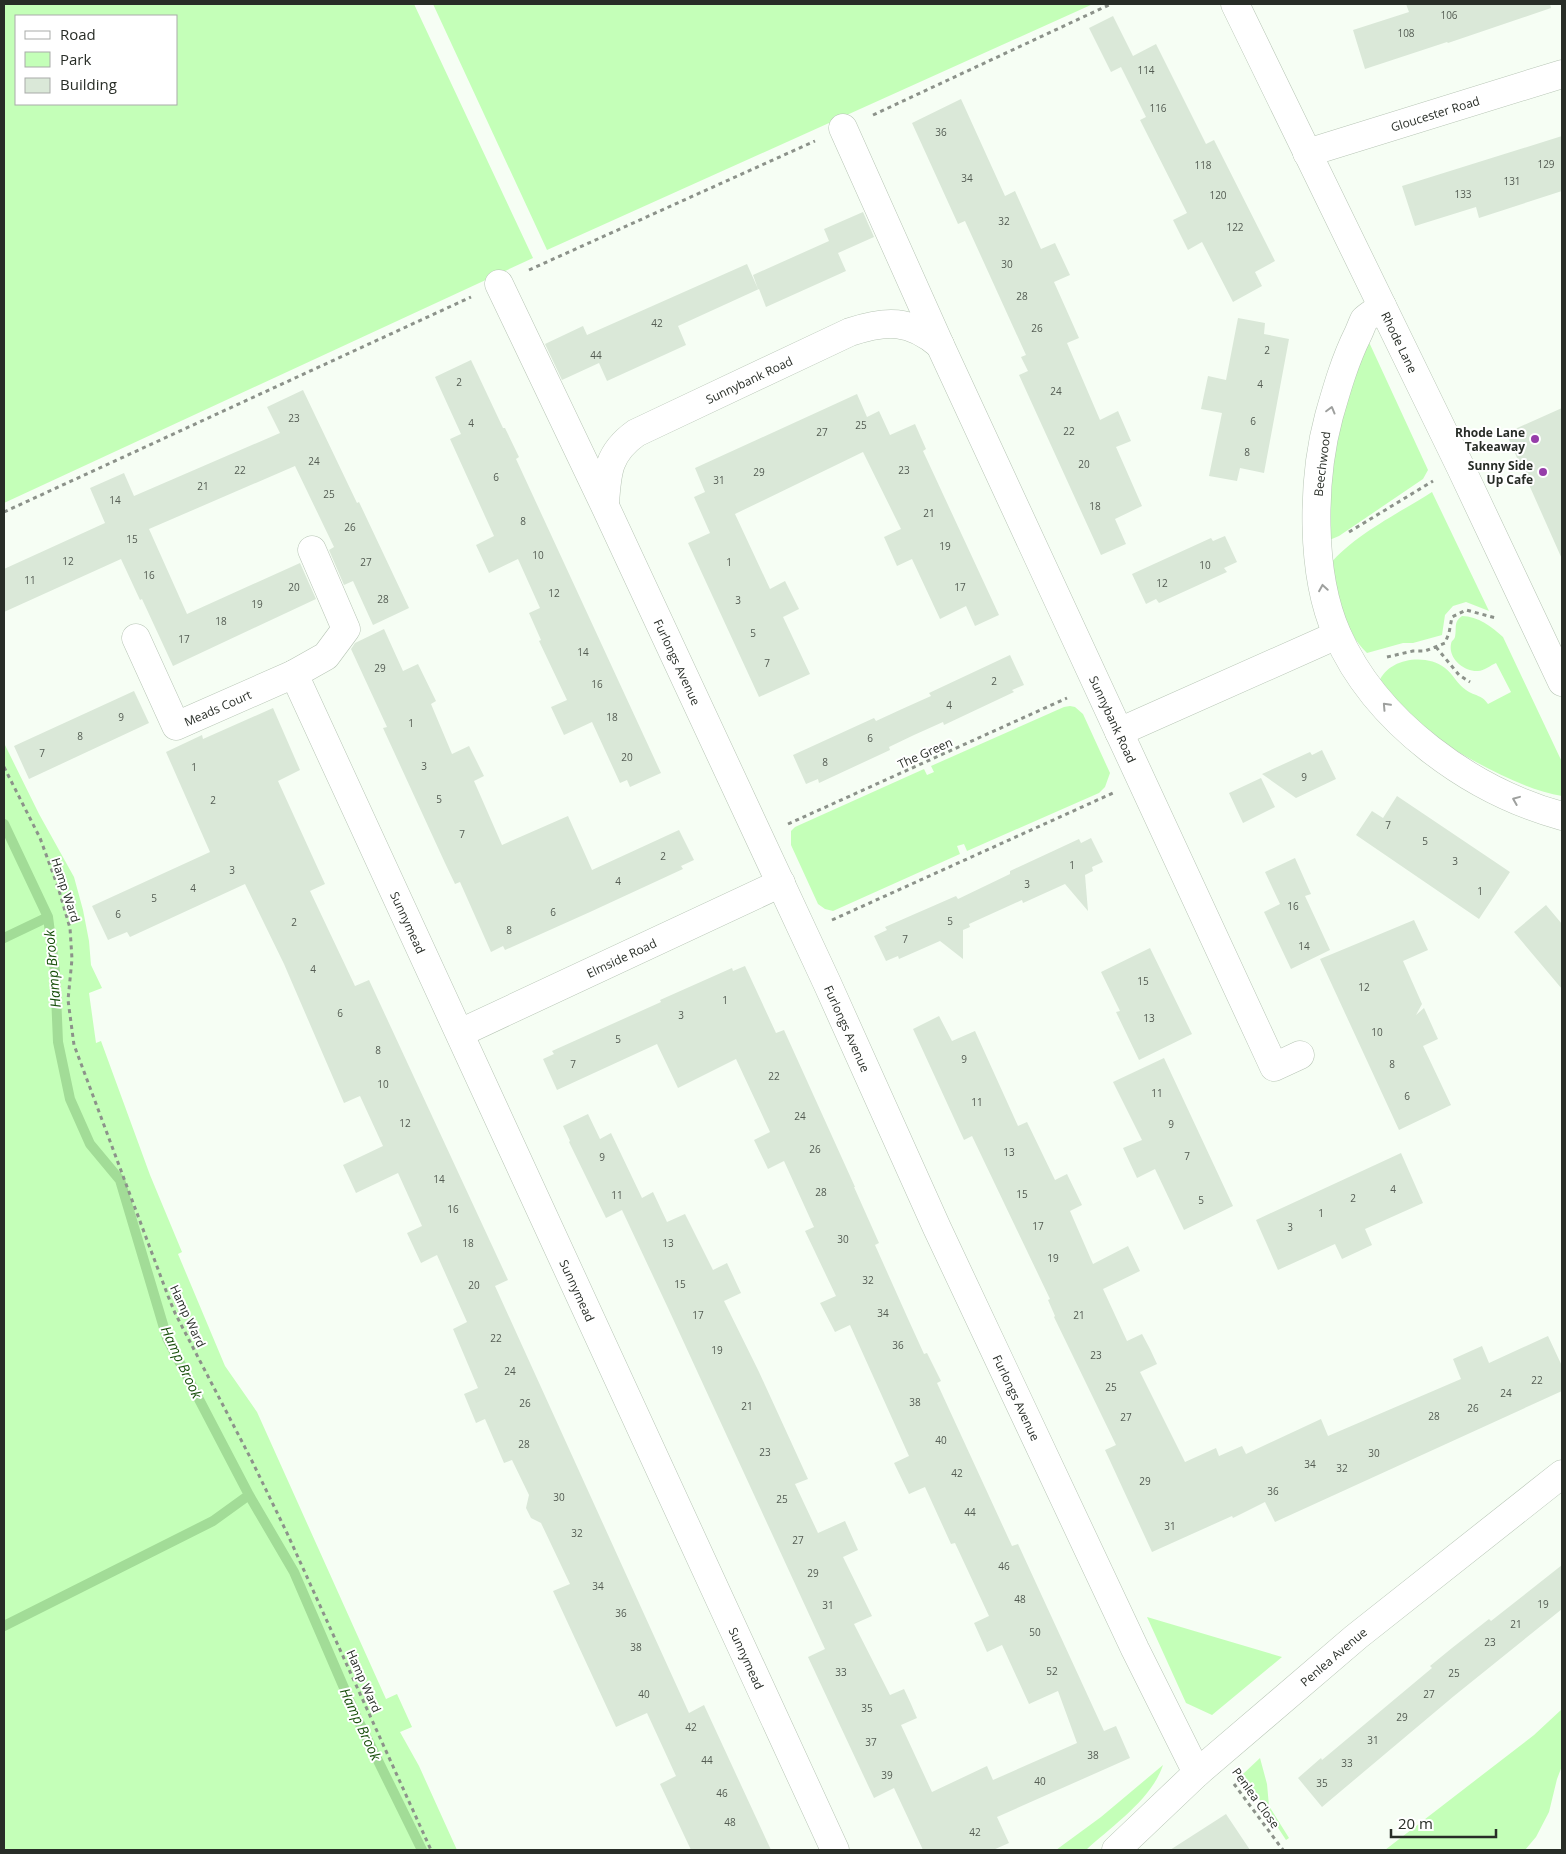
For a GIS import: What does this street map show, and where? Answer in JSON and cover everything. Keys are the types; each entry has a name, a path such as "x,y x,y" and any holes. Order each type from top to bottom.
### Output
{"street":[{"name":"Rhode Lane","path":"1235,4 1460,466 1562,682"},
{"name":"Gloucester Road","path":"1307,153 1562,74"},
{"name":"Sunnybank Road","path":"843,128 940,345 1274,1067 1300,1055"},
{"name":"Furlongs Avenue","path":"499,284 804,932 941,1237 1134,1649 1206,1765"},
{"name":"Beechwood","path":"1382,306 1365,320 1347,358 1324,436 1318,471 1316,523 1318,551 1325,600 1337,635 1358,671 1379,699 1418,740 1438,755 1506,796 1562,816"},
{"name":"Sunnybank Road","path":"605,506 606,481 611,460 624,441 636,433 850,332 868,326 884,323 916,328 940,345"},
{"name":"Meads Court","path":"136,638 176,726 294,674 326,656 346,629 312,550"},
{"path":"1119,732 1337,635"},
{"name":"Sunnymead","path":"294,674 460,1033 684,1526 835,1850"},
{"name":"Elmside Road","path":"460,1033 780,883"},
{"name":"Penlea Avenue","path":"1116,1850 1206,1765 1356,1637 1562,1474"}],"path":[{"path":"4,512 1112,4"},
{"path":"1318,551 1460,466"},
{"path":"1358,671 1387,657 1436,648 1444,643 1449,633 1452,617 1466,610 1496,618"},
{"path":"1436,648 1459,675 1470,682"},
{"name":"The Green","path":"759,837 1098,685"},
{"name":"Hamp Ward","path":"4,767 40,838 58,887 70,928 72,958 68,1000 74,1045 168,1296 291,1542 431,1850"},
{"path":"804,932 1141,780"},
{"name":"Penlea Close","path":"1206,1765 1283,1850"}],"green space":[{"path":"4,4 414,4 533,258 4,503"},
{"path":"433,4 1093,4 547,250"},
{"path":"1368,340 1428,470 1423,479 1339,536 1327,541 1329,469 1342,413"},
{"path":"1432,492 1489,611 1466,602 1453,606 1445,615 1442,635 1367,653 1346,623 1338,600 1330,564 1351,543"},
{"path":"1462,616 1479,620 1503,637 1562,762 1562,796 1547,793 1513,780 1479,764 1447,745 1419,724 1379,682 1390,668 1399,663 1408,660 1428,660 1445,668 1463,688 1483,699 1488,704 1511,692 1496,663 1483,670 1473,671 1458,664 1452,655 1451,644 1455,637 1456,623"},
{"path":"1070,706 1075,707 1083,714 1110,773 1105,787 1099,793 967,851 964,844 957,846 960,854 833,911 825,909 818,904 791,845 791,831 795,827 924,769 927,775 934,772 931,766"},
{"path":"4,743 39,814 74,877 89,941 91,965 102,988 89,993 96,1043 101,1041 150,1175 182,1252 178,1254 225,1366 257,1412 386,1699 397,1694 412,1727 400,1732 419,1766 457,1850 4,1850"},
{"path":"1147,1617 1282,1657 1212,1715 1186,1703"},
{"path":"1562,1709 1562,1766 1549,1812 1536,1837 1525,1850 1385,1850 1534,1735"},
{"path":"1260,1758 1267,1784 1269,1806 1289,1838 1286,1840 1243,1774"},
{"path":"1163,1765 1158,1777 1141,1801 1086,1850 1056,1850 1101,1817"}],"building":[{"path":"1406,4 1550,4 1551,8 1365,69 1353,30 1409,12"},
{"path":"1113,16 1133,56 1156,44 1206,144 1214,140 1275,261 1255,272 1262,286 1233,302 1202,242 1188,250 1173,220 1187,213 1140,120 1146,117 1121,67 1111,72 1089,28"},
{"path":"961,99 1005,196 1015,191 1041,249 1055,243 1070,275 1054,282 1079,338 1067,343 1100,420 1118,411 1131,441 1116,447 1142,506 1115,519 1126,544 1101,555 1019,375 1028,371 1021,357 1026,355 965,221 958,224 912,123"},
{"path":"1562,136 1562,191 1479,218 1476,207 1415,226 1402,186"},
{"path":"863,212 874,237 838,253 846,271 766,307 759,289 678,326 686,345 607,381 599,363 562,380 545,344 583,326 587,335 747,264 758,289 753,275 829,241 824,229"},
{"path":"1238,318 1265,323 1264,334 1289,339 1264,473 1240,468 1237,481 1209,476 1222,413 1201,409 1208,376 1226,380"},
{"path":"471,360 519,457 516,459 661,773 630,787 627,780 620,783 592,722 564,735 551,707 567,700 539,641 541,640 529,613 540,608 518,559 489,573 476,545 494,536 450,439 461,434 435,377"},
{"path":"303,390 409,608 373,625 353,581 344,585 329,550 334,547 295,466 149,529 187,614 300,563 316,599 173,666 121,559 4,612 4,569 105,523 90,488 124,473 134,496 280,433 267,407"},
{"path":"857,394 867,417 879,411 890,435 915,424 926,449 923,451 999,615 975,626 966,606 940,619 912,559 897,566 884,537 901,529 863,452 735,514 770,589 785,581 799,609 783,617 810,674 759,697 688,543 710,533 694,497 705,492 695,468"},
{"path":"1562,408 1562,559 1506,433"},
{"path":"1225,536 1237,562 1224,568 1227,572 1159,603 1156,599 1146,604 1132,574 1211,538 1213,541"},
{"path":"384,629 403,671 418,664 436,701 431,704 452,754 469,746 484,776 474,781 502,845 568,816 592,870 679,830 694,860 681,866 683,869 590,912 505,950 503,946 491,952 460,882 455,884 445,863 383,728 387,727 351,649 355,643"},
{"path":"1010,655 1024,685 1012,690 1014,692 944,725 943,722 914,735 889,747 890,750 819,783 818,779 806,784 793,755 874,718 876,721 931,696 929,693"},
{"path":"134,691 149,723 29,779 14,746"},
{"path":"273,708 300,770 278,781 325,884 310,891 355,986 369,980 508,1280 495,1286 689,1713 704,1705 771,1850 691,1850 660,1784 676,1776 647,1713 616,1727 553,1591 570,1584 541,1523 531,1518 526,1508 529,1495 512,1460 504,1463 485,1419 476,1423 464,1394 478,1388 453,1329 467,1322 437,1255 421,1263 407,1233 422,1226 398,1173 356,1193 343,1165 383,1146 360,1096 344,1103 284,964 245,884 130,937 127,932 108,940 92,906 210,852 166,752 202,735 203,739"},
{"path":"1322,750 1336,779 1296,798 1262,774 1310,752 1312,755"},
{"path":"1261,778 1275,807 1243,823 1229,793"},
{"path":"1397,796 1510,872 1479,919 1356,835 1372,811 1383,818"},
{"path":"1091,838 1103,862 1092,867 1093,871 1085,875 1088,911 1065,884 1023,903 1022,900 969,924 970,927 963,930 963,959 940,941 899,959 898,956 886,961 874,936 887,930 885,927 956,896 958,899 1010,874 1010,871 1079,839 1081,843"},
{"path":"1295,858 1311,894 1305,896 1330,950 1291,969 1264,912 1280,904 1265,872"},
{"path":"1546,905 1562,924 1562,989 1514,932"},
{"path":"1414,920 1428,950 1403,961 1422,1004 1416,1015 1424,1008 1438,1039 1423,1046 1451,1105 1399,1130 1320,959"},
{"path":"1150,948 1192,1034 1139,1060 1116,1012 1120,1011 1101,972"},
{"path":"745,966 776,1033 784,1030 879,1243 875,1245 924,1354 927,1353 941,1381 937,1383 1012,1546 1018,1544 1104,1731 1116,1726 1130,1758 997,1817 1009,1843 993,1850 923,1850 894,1788 874,1798 808,1657 825,1649 668,1308 622,1210 606,1218 563,1126 588,1114 600,1139 611,1133 642,1198 653,1192 667,1222 685,1214 713,1270 727,1263 741,1293 724,1301 808,1479 795,1484 818,1533 845,1521 858,1550 843,1557 872,1616 854,1624 890,1695 904,1689 911,1704 917,1718 901,1725 932,1792 987,1766 993,1780 1077,1743 1058,1691 1029,1704 1002,1645 987,1652 974,1623 989,1616 955,1543 951,1544 925,1487 909,1494 894,1463 909,1456 850,1325 835,1332 820,1303 836,1296 805,1231 814,1227 784,1161 768,1169 754,1140 770,1132 736,1059 678,1088 657,1044 557,1090 543,1059 554,1054 552,1051 661,1002 660,1000 732,968 733,971"},
{"path":"939,1016 952,1041 975,1031 1018,1126 1027,1122 1055,1180 1067,1174 1082,1205 1070,1211 1093,1264 1128,1246 1140,1271 1103,1289 1127,1341 1142,1334 1150,1349 1157,1364 1140,1372 1185,1462 1216,1448 1219,1456 1242,1446 1246,1454 1321,1419 1328,1436 1461,1379 1453,1359 1482,1346 1489,1363 1548,1336 1562,1366 1562,1391 1275,1522 1265,1502 1233,1518 1232,1516 1152,1552 1105,1450 1116,1445 1054,1317 1048,1300 1050,1299 972,1136 964,1140 913,1029"},
{"path":"1164,1058 1233,1206 1184,1230 1155,1169 1137,1178 1123,1148 1142,1140 1113,1082"},
{"path":"1401,1153 1423,1203 1365,1229 1372,1245 1342,1259 1335,1244 1278,1270 1256,1220"},
{"path":"1562,1565 1562,1609 1454,1696 1322,1807 1298,1778 1432,1668 1430,1666 1452,1648 1489,1619 1491,1621"},
{"path":"1226,1814 1250,1850 1170,1850"}],"waterway":[{"name":"Hamp Brook","path":"4,824 48,917 55,971 58,1042 70,1099 90,1144 120,1180 167,1338 249,1495 294,1572 357,1718 422,1850"},
{"path":"4,938 48,917"},
{"path":"4,1626 213,1521 249,1495"}],"place":[{"name":"Rhode Lane Takeaway","path":"1535,439"},
{"name":"Sunny Side Up Cafe","path":"1543,472"}]}
